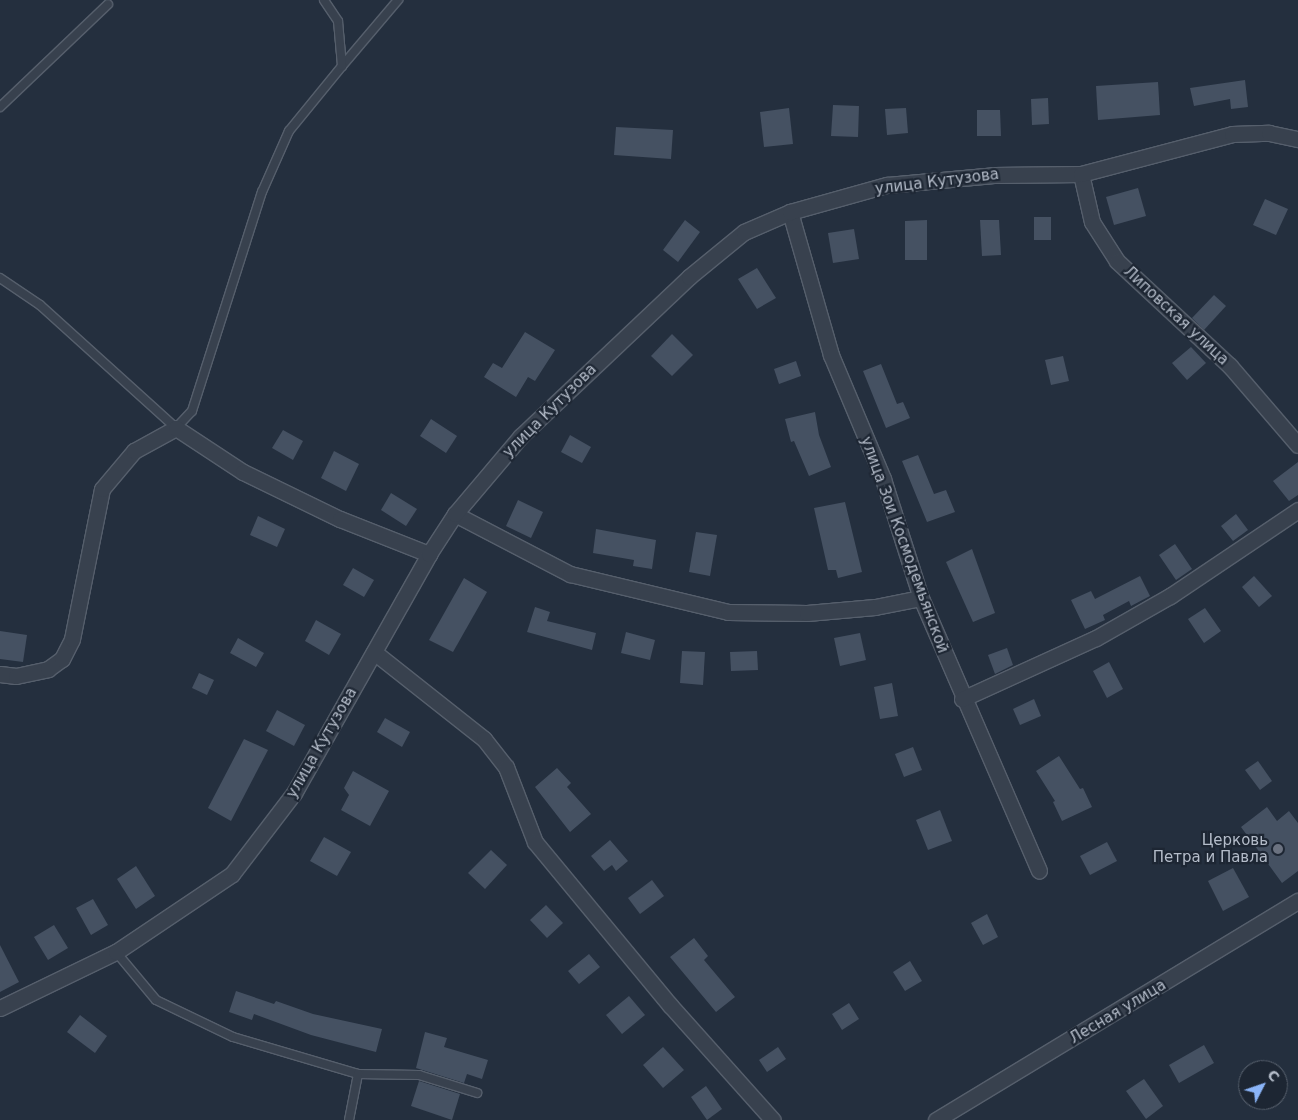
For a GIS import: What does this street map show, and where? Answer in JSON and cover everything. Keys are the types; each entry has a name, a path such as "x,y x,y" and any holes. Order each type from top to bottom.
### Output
{"street":[{"name":"улица Кутузова","path":"0,1008 116,952 232,874 294,793 429,554 455,514 521,436 689,277 744,232 790,212 887,185 994,174 1081,174 1232,134 1269,133 1298,140"},
{"name":"Липовская улица","path":"1081,174 1092,222 1117,261 1230,366 1298,444"},
{"name":"улица Зои Космодемьянской","path":"790,212 831,355 883,479 921,598 962,699 1038,871"},
{"path":"0,674 16,676 48,670 62,659 72,639 102,489 134,451 176,428 243,472 357,526 429,554"},
{"path":"962,699 1096,638 1154,606 1298,510"},
{"path":"455,514 570,574 728,612 806,613 875,606 921,598"},
{"path":"374,652 484,739 506,766 535,842 676,1013 773,1120"},
{"name":"Лесная улица","path":"936,1120 1298,901"}],"lane":[{"path":"324,0 338,21 342,66"},
{"path":"0,278 40,305 176,428 192,411 262,192 289,131 398,0"},
{"path":"0,107 108,4"},
{"path":"116,952 156,1000 233,1037 358,1074 419,1075 478,1093"},
{"path":"349,1120 358,1074"}],"building":[{"path":"1245,80 1248,107 1231,109 1230,99 1194,106 1190,88"},
{"path":"1158,82 1160,115 1098,120 1096,86"},
{"path":"1048,98 1049,124 1032,125 1031,99"},
{"path":"833,105 859,106 858,137 831,136"},
{"path":"789,108 793,144 764,147 760,112"},
{"path":"906,108 908,133 887,135 885,109"},
{"path":"977,110 1000,110 1001,136 977,136"},
{"path":"616,127 673,130 671,159 614,155"},
{"path":"1138,188 1146,216 1114,225 1106,197"},
{"path":"1265,199 1288,209 1276,235 1253,225"},
{"path":"1034,217 1051,217 1051,240 1034,240"},
{"path":"685,220 700,232 678,262 663,250"},
{"path":"927,220 927,260 905,260 905,221"},
{"path":"980,220 999,220 1001,255 982,256"},
{"path":"854,229 859,259 833,263 828,233"},
{"path":"757,268 776,298 757,309 738,279"},
{"path":"1214,295 1226,306 1204,330 1192,318"},
{"path":"525,332 555,350 535,381 528,377 516,397 484,377 493,363 502,368"},
{"path":"672,334 693,355 672,376 651,356"},
{"path":"1191,347 1206,363 1187,380 1172,363"},
{"path":"1063,356 1069,381 1051,385 1045,360"},
{"path":"796,361 801,376 779,384 774,369"},
{"path":"881,364 897,404 903,402 910,418 886,428 863,371"},
{"path":"815,412 819,435 831,467 809,476 794,441 791,442 785,419"},
{"path":"431,419 457,436 446,453 420,436"},
{"path":"283,430 303,441 293,460 272,448"},
{"path":"570,435 591,447 582,463 561,452"},
{"path":"334,451 359,464 346,491 321,478"},
{"path":"918,455 934,494 946,490 955,512 927,522 902,461"},
{"path":"1298,462 1298,495 1289,501 1273,481"},
{"path":"391,493 417,509 406,526 381,510"},
{"path":"518,500 543,512 531,538 506,526"},
{"path":"845,502 862,572 838,578 836,570 828,570 814,508"},
{"path":"1236,514 1248,530 1233,541 1221,526"},
{"path":"258,516 285,529 277,547 250,535"},
{"path":"596,529 656,540 652,569 633,566 634,560 593,553"},
{"path":"696,532 717,535 710,576 689,572"},
{"path":"1175,544 1192,569 1176,580 1159,555"},
{"path":"972,549 995,613 973,622 946,562"},
{"path":"353,568 374,580 364,597 343,585"},
{"path":"1140,576 1150,596 1131,606 1129,601 1103,615 1105,620 1085,629 1071,600 1091,591 1095,599"},
{"path":"1254,576 1272,596 1259,607 1242,587"},
{"path":"464,578 487,592 453,652 429,640"},
{"path":"535,607 550,612 547,621 596,633 592,650 527,632"},
{"path":"1205,608 1221,631 1204,643 1188,619"},
{"path":"316,620 341,634 329,655 305,641"},
{"path":"0,631 27,635 23,662 0,659"},
{"path":"626,632 655,640 650,660 621,653"},
{"path":"860,633 866,660 840,666 834,638"},
{"path":"238,638 264,653 256,667 230,653"},
{"path":"1007,648 1013,665 995,674 988,655"},
{"path":"682,651 705,652 703,685 680,683"},
{"path":"757,651 758,670 731,671 730,652"},
{"path":"1109,662 1123,689 1107,698 1093,671"},
{"path":"199,673 214,680 207,695 192,688"},
{"path":"892,683 898,716 880,719 874,687"},
{"path":"1034,699 1041,716 1020,725 1013,709"},
{"path":"277,710 305,725 294,746 266,731"},
{"path":"385,718 410,732 402,747 377,732"},
{"path":"244,739 268,750 231,821 208,808"},
{"path":"913,747 922,770 904,777 895,754"},
{"path":"1059,756 1080,789 1083,788 1092,807 1062,821 1053,802 1055,801 1036,771"},
{"path":"1258,761 1272,781 1260,790 1245,770"},
{"path":"557,768 571,783 567,787 591,814 570,832 535,787"},
{"path":"353,771 389,791 370,826 341,810 349,795 344,788"},
{"name":"Церковь Петра и Павла","path":"1267,807 1277,821 1289,811 1298,823 1298,871 1282,883 1241,827"},
{"path":"940,810 952,841 928,850 916,820"},
{"path":"324,837 351,852 337,876 310,861"},
{"path":"610,840 628,861 616,871 612,865 604,871 591,856"},
{"path":"1107,842 1117,861 1090,875 1080,856"},
{"path":"491,850 507,865 485,889 468,873"},
{"path":"136,866 155,896 136,909 117,879"},
{"path":"1233,868 1249,897 1223,911 1208,881"},
{"path":"652,880 664,896 640,914 628,898"},
{"path":"93,899 108,925 91,935 76,908"},
{"path":"546,905 563,923 547,938 530,920"},
{"path":"987,914 998,937 983,945 971,923"},
{"path":"54,925 68,948 48,960 34,937"},
{"path":"694,938 708,956 704,960 735,997 716,1012 670,957"},
{"path":"0,945 19,982 0,992"},
{"path":"589,954 600,967 579,984 568,971"},
{"path":"910,961 922,981 905,991 893,972"},
{"path":"236,991 274,1004 276,1001 313,1014 382,1029 376,1052 311,1035 254,1014 252,1020 229,1012"},
{"path":"629,996 645,1015 622,1034 606,1015"},
{"path":"849,1003 859,1019 842,1030 832,1014"},
{"path":"80,1015 107,1036 95,1053 67,1032"},
{"path":"425,1032 447,1038 444,1047 488,1060 482,1079 467,1074 464,1083 416,1068"},
{"path":"1204,1045 1214,1063 1179,1083 1169,1065"},
{"path":"663,1047 684,1070 663,1088 643,1065"},
{"path":"778,1047 786,1059 767,1072 759,1060"},
{"path":"1144,1079 1163,1106 1146,1119 1126,1091"},
{"path":"419,1081 460,1094 452,1120 411,1106"},
{"path":"706,1086 722,1109 707,1120 691,1097"}],"place":[{"name":"Церковь Петра и Павла","path":"1278,849"}]}
